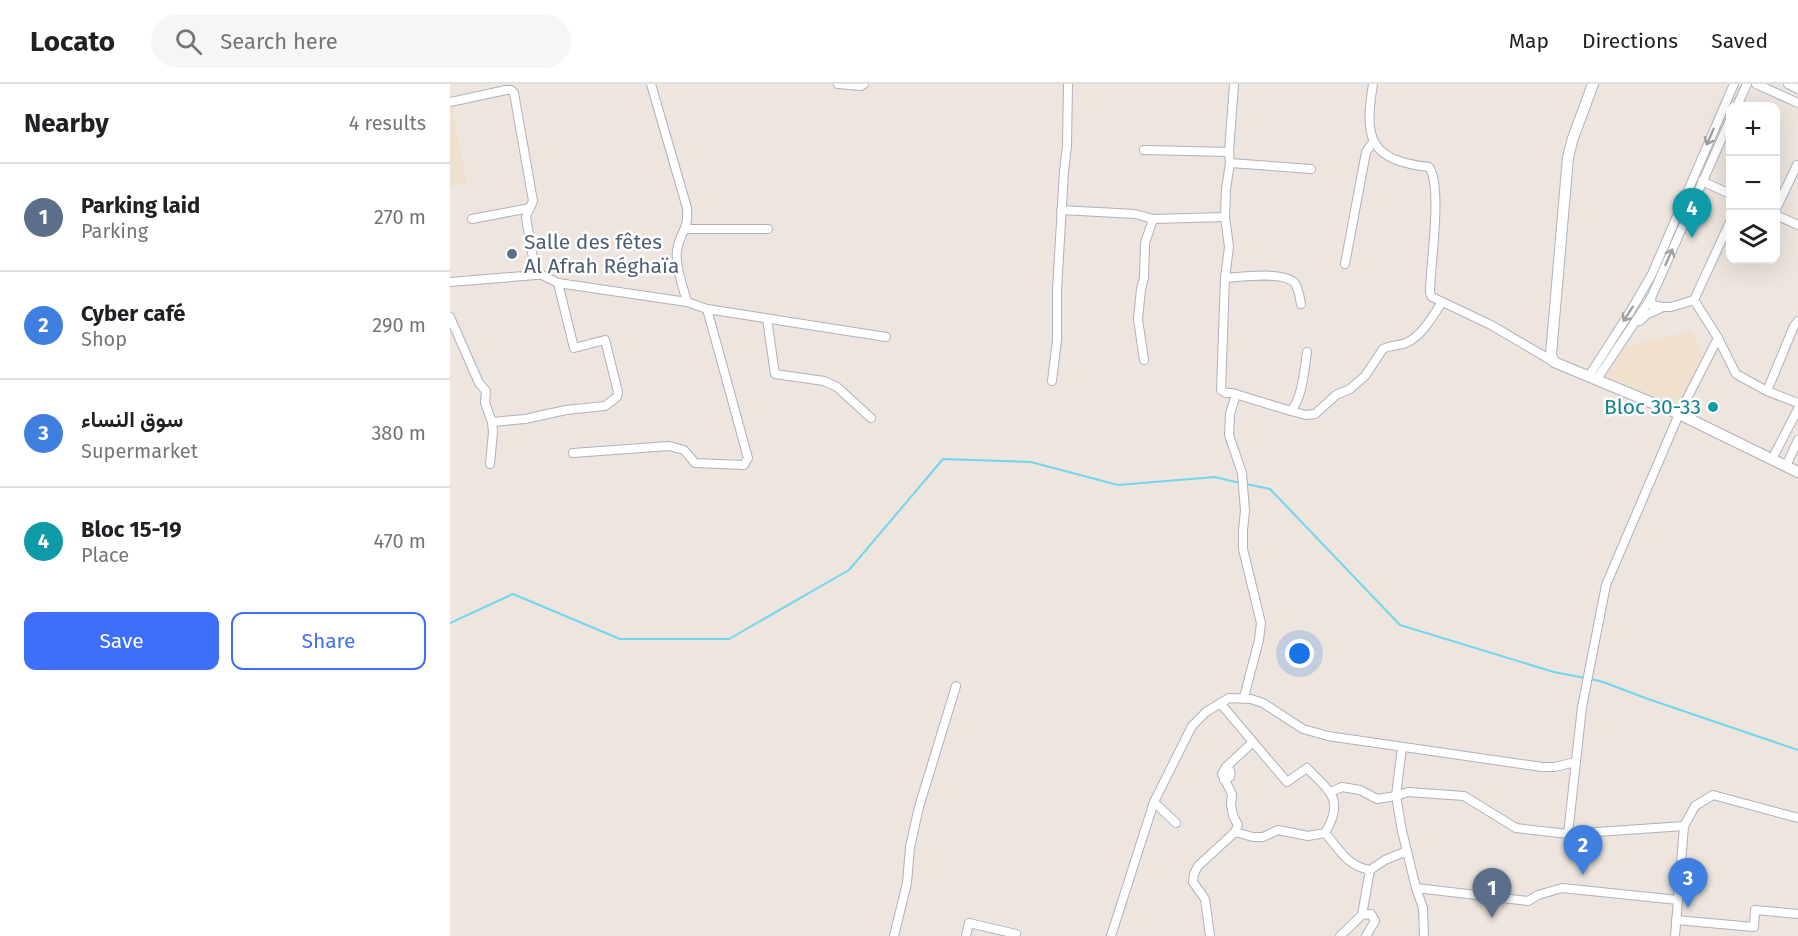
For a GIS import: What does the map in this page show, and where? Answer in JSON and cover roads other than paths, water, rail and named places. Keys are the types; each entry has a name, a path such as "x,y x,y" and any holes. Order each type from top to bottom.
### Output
{"street":[{"path":"651,84 687,208 688,221 678,243 676,254 687,302"},
{"path":"838,84 861,86 864,84"},
{"path":"1052,381 1057,340 1057,290 1067,146 1068,84"},
{"path":"1234,84 1230,162 1226,189 1225,217 1229,247 1225,278 1221,390 1306,415 1315,414 1336,395 1365,376 1383,349 1412,339 1430,320 1442,302"},
{"path":"1373,84 1368,114 1373,142 1378,149 1404,164 1429,167 1432,172 1435,204 1430,293 1432,297 1491,325 1554,362 1679,414 1798,472"},
{"path":"1554,362 1551,355 1568,157 1593,84"},
{"path":"1593,378 1652,274 1734,84"},
{"path":"1739,102 1748,84"},
{"path":"1756,84 1798,103"},
{"path":"1788,84 1798,89"},
{"path":"450,102 506,90 514,93 533,201 526,218 536,275"},
{"path":"1593,378 1626,336 1651,298 1726,131"},
{"path":"1345,264 1366,152 1373,142"},
{"path":"1144,150 1229,152"},
{"path":"1230,162 1311,169"},
{"path":"1780,201 1797,165"},
{"path":"1702,181 1726,192"},
{"path":"472,219 530,208"},
{"path":"1061,210 1135,214 1153,219 1225,217"},
{"path":"1780,217 1798,225"},
{"path":"1144,360 1138,319 1144,278 1145,243 1153,219"},
{"path":"686,229 768,229"},
{"path":"1651,298 1652,305 1663,307 1694,300 1726,233"},
{"path":"450,282 542,275 558,283 687,302 707,309 886,337"},
{"path":"1225,278 1285,277 1292,280 1296,286 1301,304"},
{"path":"492,422 605,406 617,397 618,392 605,340 574,348 558,283"},
{"path":"1694,300 1737,374 1767,391 1798,403"},
{"path":"1626,336 1646,315 1663,307"},
{"path":"573,453 669,446 684,450 695,463 744,465 748,458 707,309"},
{"path":"450,317 479,383 486,390 485,403 492,422 493,447 490,464"},
{"path":"767,319 775,374 824,381 837,387 871,418"},
{"path":"1767,391 1798,321"},
{"path":"1568,834 1582,707 1603,597 1611,573 1679,414 1718,338"},
{"path":"1291,411 1300,393 1307,352"},
{"path":"1236,394 1230,414 1229,435 1242,473 1245,511 1243,549 1261,623 1259,640 1244,697"},
{"path":"1772,459 1798,409"},
{"path":"1786,466 1798,440"},
{"path":"894,936 906,884 910,847 919,807 956,686"},
{"path":"1111,936 1154,802 1192,726 1206,712 1229,698 1244,697 1263,703 1295,725 1328,736 1546,767 1575,762"},
{"path":"1220,704 1287,782 1307,768 1331,792 1335,801 1335,809 1325,833 1308,836 1278,830 1263,837 1253,837 1235,832"},
{"path":"1210,936 1205,899 1193,882 1194,874 1198,866 1235,832 1238,825 1233,816 1232,794 1222,774 1226,767 1253,742"},
{"path":"1402,747 1396,796 1407,851 1423,908 1424,936"},
{"path":"1331,792 1342,787 1360,790 1377,799 1408,792 1464,796 1516,828 1568,834 1684,826"},
{"path":"1675,936 1684,826 1695,806 1713,795 1798,818"},
{"path":"1154,802 1176,823"},
{"path":"1325,833 1351,864 1371,870"},
{"path":"1340,936 1362,915 1371,870 1385,860 1407,851"},
{"path":"1416,888 1528,900 1562,888 1678,900"},
{"path":"1676,920 1754,927 1755,910 1798,914"},
{"path":"1362,915 1371,914 1376,921 1366,936"},
{"path":"966,936 969,923 1018,935"}],"waterway":[{"path":"450,623 513,594 620,639 729,639 849,570 943,459 1031,462 1118,485 1215,477 1240,483"},
{"path":"1246,484 1270,489 1400,625 1554,672 1585,678"},
{"path":"1591,679 1798,750"}],"place":[{"name":"Bloc 15-19","path":"1692,238"},
{"name":"Salle des fêtes Al Afrah Réghaïa","path":"512,254"},
{"name":"Bloc 30-33","path":"1713,407"},
{"name":"Cyber café","path":"1583,875"},
{"name":"سوق النساء","path":"1688,908"},
{"name":"Parking laid","path":"1492,918"}]}
